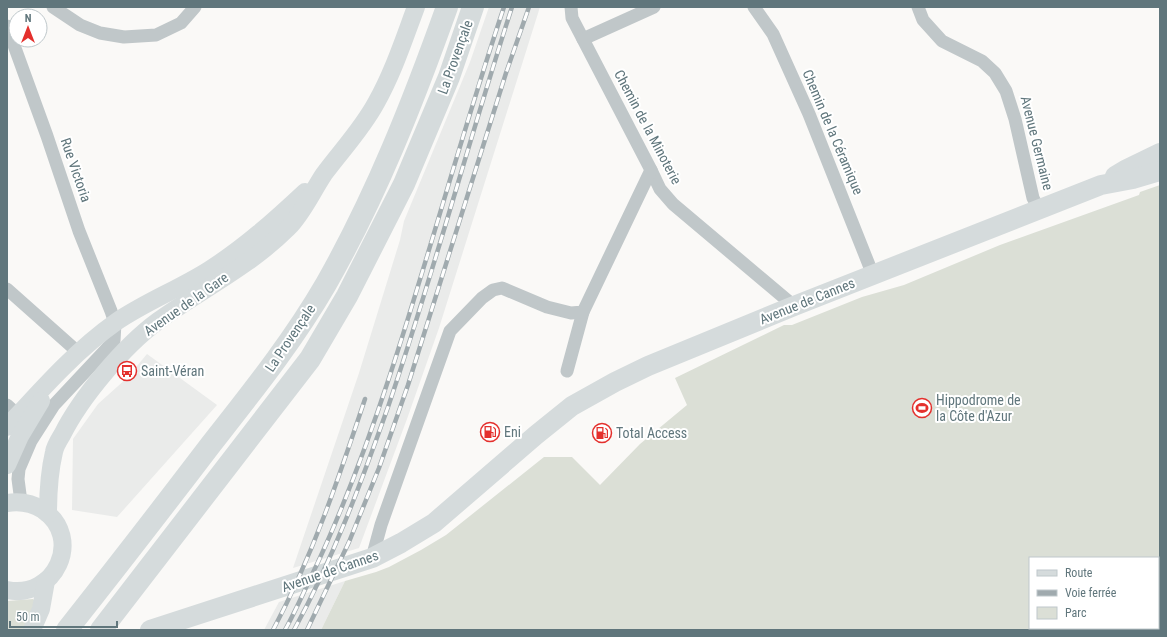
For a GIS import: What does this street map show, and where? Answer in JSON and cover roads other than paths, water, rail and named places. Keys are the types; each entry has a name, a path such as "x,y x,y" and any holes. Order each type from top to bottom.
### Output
{"highway":[{"name":"La Provençale","path":"67,630 284,349 325,285 359,223 382,174 422,76 447,7"},
{"name":"La Provençale","path":"101,630 314,353 347,296 404,184 446,84 473,7"}],"main road":[{"name":"Avenue de la Gare","path":"48,514 48,484 54,451 70,419 92,389 132,344 157,322 264,250 289,227 306,204 324,175 366,121 377,103 391,74 416,7"},
{"name":"Avenue de Cannes","path":"1102,185 1125,170 1160,153"},
{"name":"Avenue de Cannes","path":"181,630 402,552 438,531 503,473 526,443 572,406 614,382 655,363 794,306 1039,209 1102,185 1133,179 1160,171"},
{"name":"Avenue de la Gare","path":"11,416 48,384 79,353 115,323 136,309 178,288 233,254 273,222 324,175"},
{"path":"7,465 20,436 38,406 48,384"},
{"path":"7,590 26,590 36,587 46,581 58,566 62,546 58,529 48,514 38,507 14,503"},
{"name":"Avenue de Cannes","path":"150,630 372,562"},
{"path":"32,630 41,609 46,581"}],"street":[{"path":"53,7 80,25 100,33 124,37 156,35 181,23 195,7"},
{"name":"Chemin de la Minoterie","path":"571,7 572,18 660,189 673,204 794,306"},
{"path":"583,39 654,7"},
{"name":"Chemin de la Céramique","path":"754,7 773,34 799,92 873,275"},
{"name":"Avenue Germaine","path":"918,7 923,20 942,40 982,61 995,73 1006,91 1015,119 1032,192 1039,209"},
{"name":"Rue Victoria","path":"7,26 47,136 79,231 115,323"},
{"path":"567,371 583,312 651,170"},
{"path":"372,562 380,525 450,331 482,298 493,290 502,288 547,307 571,313 583,312"},
{"path":"7,289 79,353"},
{"path":"14,503 19,469 28,448 54,406 114,341 115,323"}],"railway":[{"path":"285,630 333,529 372,427 405,329 504,7"},
{"path":"294,630 321,576 346,520 388,407 420,308 512,7"},
{"path":"307,630 349,542 379,468 408,385 506,73 529,7"},
{"path":"273,630 313,545 335,488 365,399"}],"place":[{"name":"Saint-Véran","path":"127,371"},
{"name":"Hippodrome de la Côte d'Azur","path":"922,408"},
{"name":"Eni","path":"490,432"},
{"name":"Total Access","path":"602,433"}]}
